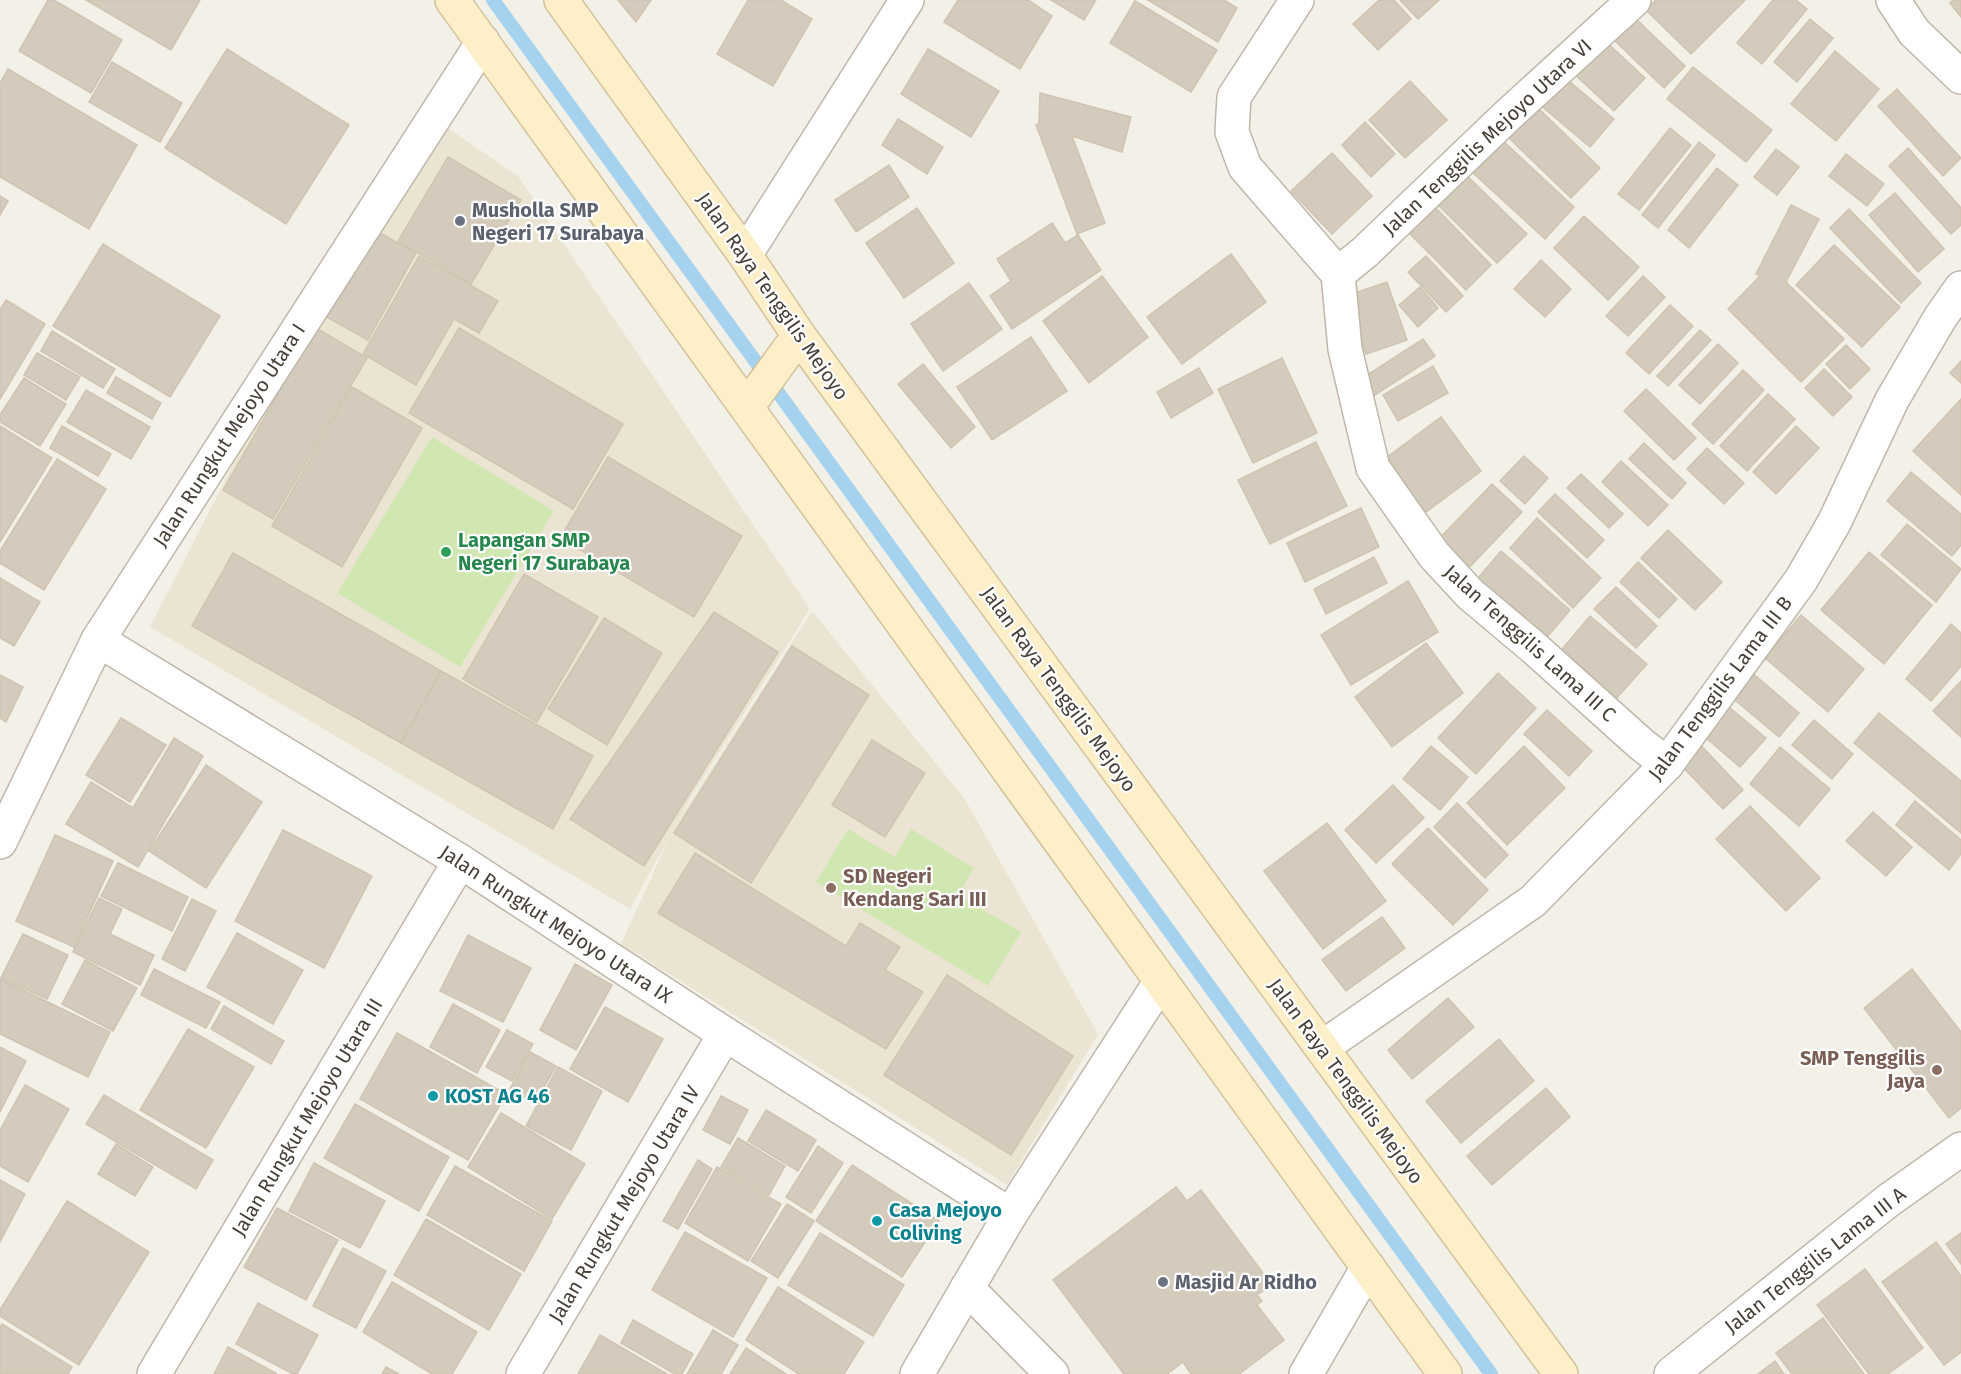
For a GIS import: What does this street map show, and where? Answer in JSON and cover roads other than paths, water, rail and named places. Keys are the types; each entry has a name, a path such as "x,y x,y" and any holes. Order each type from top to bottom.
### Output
{"street":[{"path":"452,0 751,401 1161,981 1445,1374"},
{"name":"Jalan Raya Tenggilis Mejoyo","path":"561,0 745,255 795,343 1323,1047 1561,1374"},
{"path":"745,255 907,0"},
{"path":"1297,0 1234,97 1232,132 1245,167 1338,273"},
{"name":"Jalan Tenggilis Mejoyo Utara VI","path":"1338,273 1365,252 1507,116 1634,0"},
{"path":"1893,0 1914,32 1961,77"},
{"name":"Jalan Rungkut Mejoyo Utara I","path":"0,842 98,640 483,42"},
{"name":"Jalan Tenggilis Lama III C","path":"1338,273 1345,349 1372,468 1434,555 1470,594 1641,744 1668,764"},
{"name":"Jalan Tenggilis Lama III B","path":"1323,1047 1533,901 1668,764 1801,580 1834,523 1892,400 1940,318 1961,288"},
{"path":"751,401 795,343"},
{"name":"Jalan Rungkut Mejoyo Utara IX","path":"98,640 460,861 725,1034 1010,1215"},
{"name":"Jalan Rungkut Mejoyo Utara III","path":"154,1374 460,861"},
{"path":"917,1374 1010,1215 1161,981"},
{"name":"Jalan Rungkut Mejoyo Utara IV","path":"523,1374 725,1034"},
{"name":"Jalan Tenggilis Lama III A","path":"1671,1374 1889,1200 1961,1149"},
{"path":"1306,1374 1368,1267"},
{"path":"967,1288 1052,1374"}],"waterway":[{"path":"493,0 1491,1374"}],"place":[{"name":"Musholla SMP Negeri 17 Surabaya","path":"460,221"},
{"name":"Lapangan SMP Negeri 17 Surabaya","path":"446,552"},
{"name":"SD Negeri Kendang Sari III","path":"831,888"},
{"name":"SMP Tenggilis Jaya","path":"1937,1070"},
{"name":"KOST AG 46","path":"433,1096"},
{"name":"Casa Mejoyo Coliving","path":"877,1221"},
{"name":"Masjid Ar Ridho","path":"1163,1282"}]}
